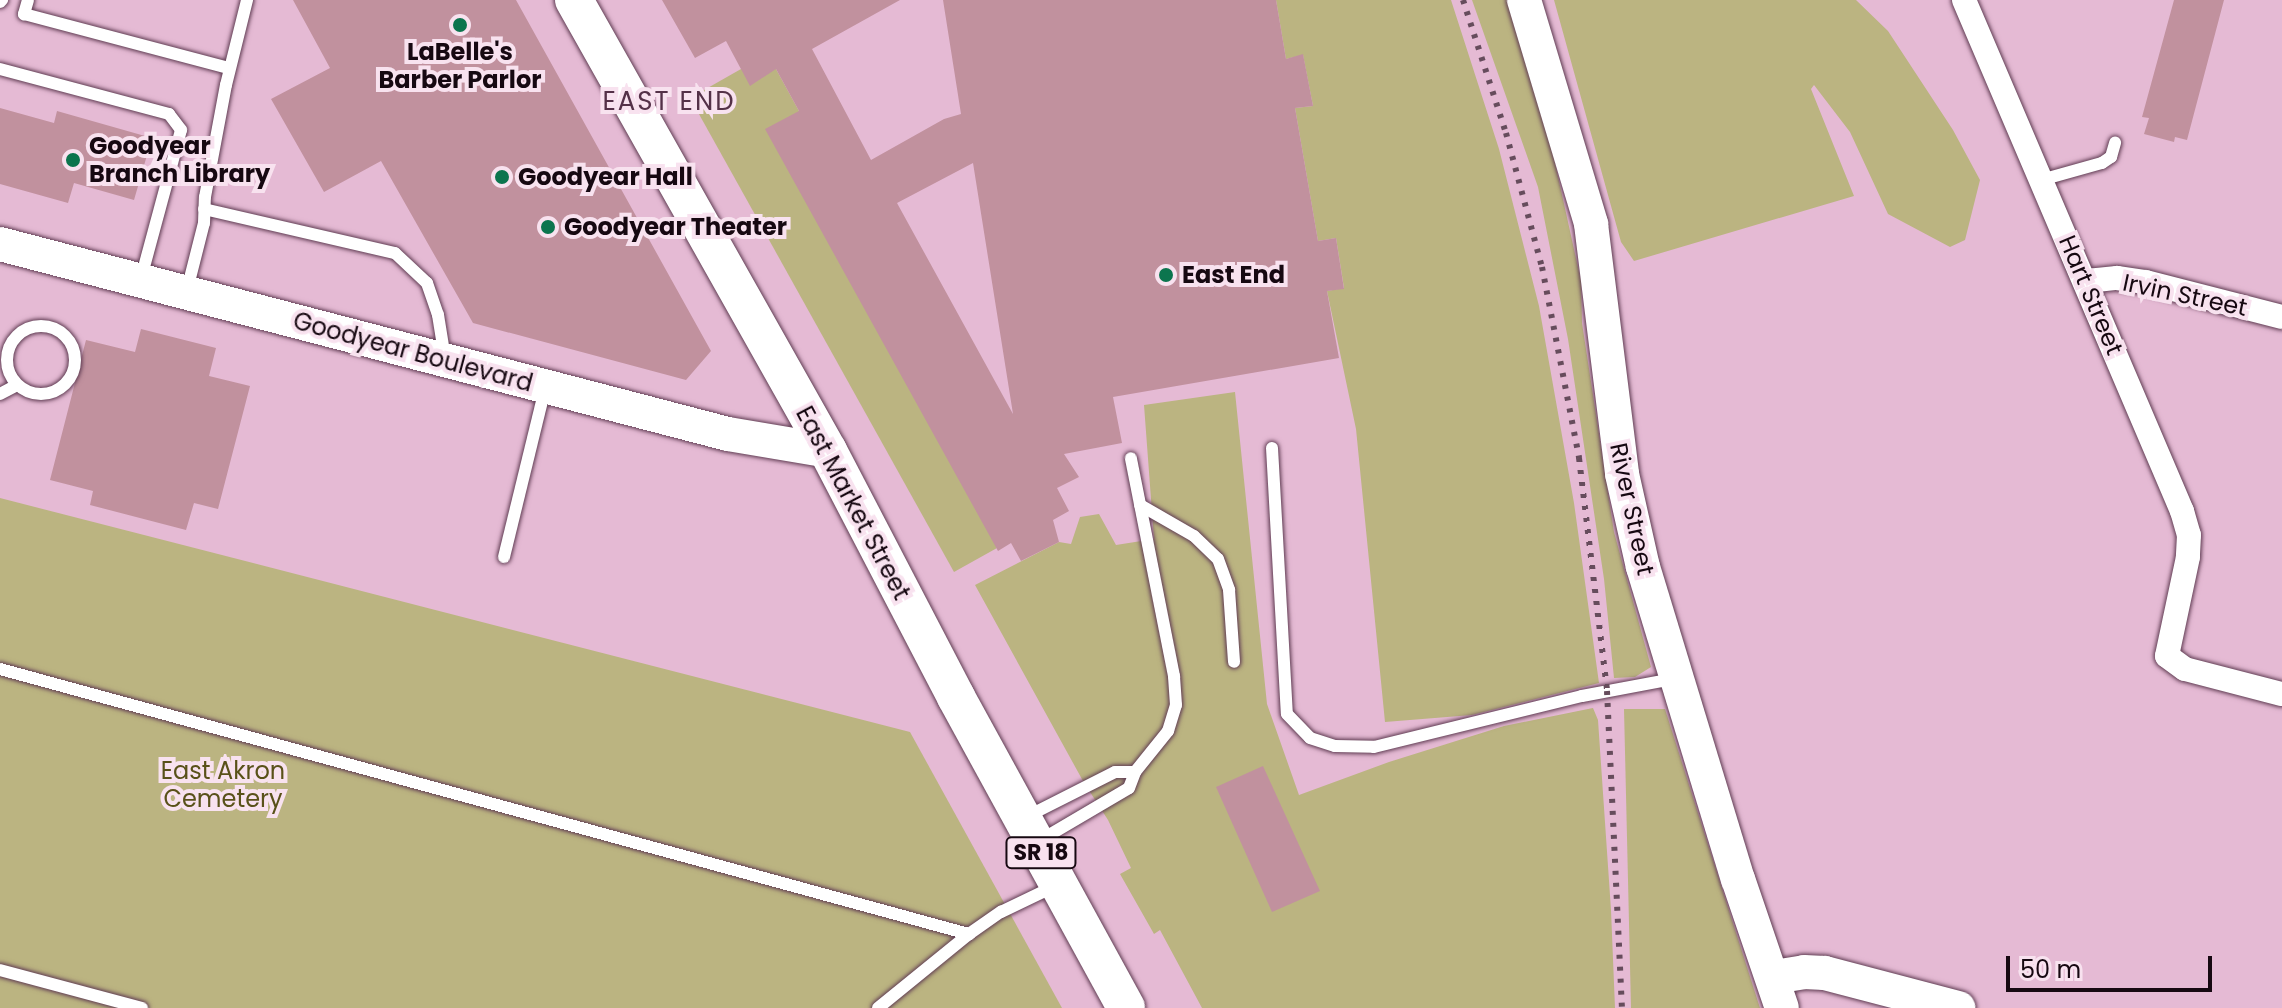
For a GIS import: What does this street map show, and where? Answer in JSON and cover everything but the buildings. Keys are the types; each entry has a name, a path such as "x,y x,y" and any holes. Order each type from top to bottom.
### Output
{"main road":[{"name":"East Market Street","path":"574,0 828,451 1126,1008"}],"street":[{"name":"River Street","path":"1524,0 1591,224 1622,474 1643,567 1738,879 1778,992"},
{"name":"Hart Street","path":"1964,0 2087,281 2182,511 2189,535 2188,557 2166,647 2167,656 2174,663 2282,694"},
{"name":"Goodyear Boulevard","path":"0,244 728,434 828,451"},
{"name":"Irvin Street","path":"2087,281 2117,278 2146,282 2282,317"},
{"path":"1778,992 1804,972 1825,973 1958,1008"}],"lane":[{"path":"28,0 24,14 229,68"},
{"path":"187,293 229,68 247,0"},
{"path":"0,69 169,114 181,130 141,281"},
{"path":"2041,180 2102,163 2111,157 2115,143"},
{"path":"204,209 395,253 427,283 438,315 445,360"},
{"path":"46,326 65,336 75,357 74,369 61,388 38,394 17,385 7,366 10,345 17,336 25,329 46,326"},
{"path":"0,394 17,385"},
{"path":"504,557 545,386"},
{"path":"1272,448 1287,714 1310,738 1335,746 1374,747 1582,696 1676,678"},
{"path":"1029,831 1129,788 1135,772 1168,731 1176,705 1174,676 1131,458"},
{"path":"1140,505 1194,536 1218,559 1229,590 1234,662"},
{"path":"0,669 969,934"},
{"path":"1029,831 1115,772 1135,772"},
{"path":"878,1008 1001,912 1058,885"},
{"path":"0,970 142,1008"}],"green space":[{"path":"1276,0 1451,0 1499,149 1539,306 1574,503 1599,683 1472,715 1385,722 1356,429 1327,291 1344,288 1336,238 1318,241 1295,108 1313,106 1303,55 1286,59"},
{"path":"1472,0 1507,0 1544,113 1581,281 1582,323 1614,532 1651,667 1635,677 1614,678 1604,579 1568,339 1538,187"},
{"path":"1554,0 1856,0 1888,31 1953,130 1980,180 1965,240 1950,247 1888,214 1850,132 1814,85 1811,89 1854,196 1634,261 1621,242"},
{"path":"741,69 776,69 799,111 997,548 954,572 690,98"},
{"path":"1235,392 1267,704 1299,795 1389,762 1504,726 1593,708 1598,720 1615,1008 1202,1008 1160,930 1154,934 1120,874 1131,868 1108,820 1083,781 975,585 1059,542 1071,544 1080,517 1099,514 1116,545 1154,539 1144,405"},
{"name":"East Akron Cemetery","path":"0,498 910,732 1062,1008 0,1008"},
{"path":"1624,709 1665,709 1760,1008 1631,1008"}],"railway":[{"path":"1463,0 1506,133 1542,267 1579,458 1607,691 1622,1008"}],"place":[{"name":"LaBelle's Barber Parlor","path":"460,25"},
{"name":"Goodyear Branch Library","path":"73,160"},
{"name":"Goodyear Hall","path":"502,177"},
{"name":"Goodyear Theater","path":"548,227"},
{"name":"East End","path":"1166,275"}],"district":[{"name":"EAST END","path":"669,102"}]}
